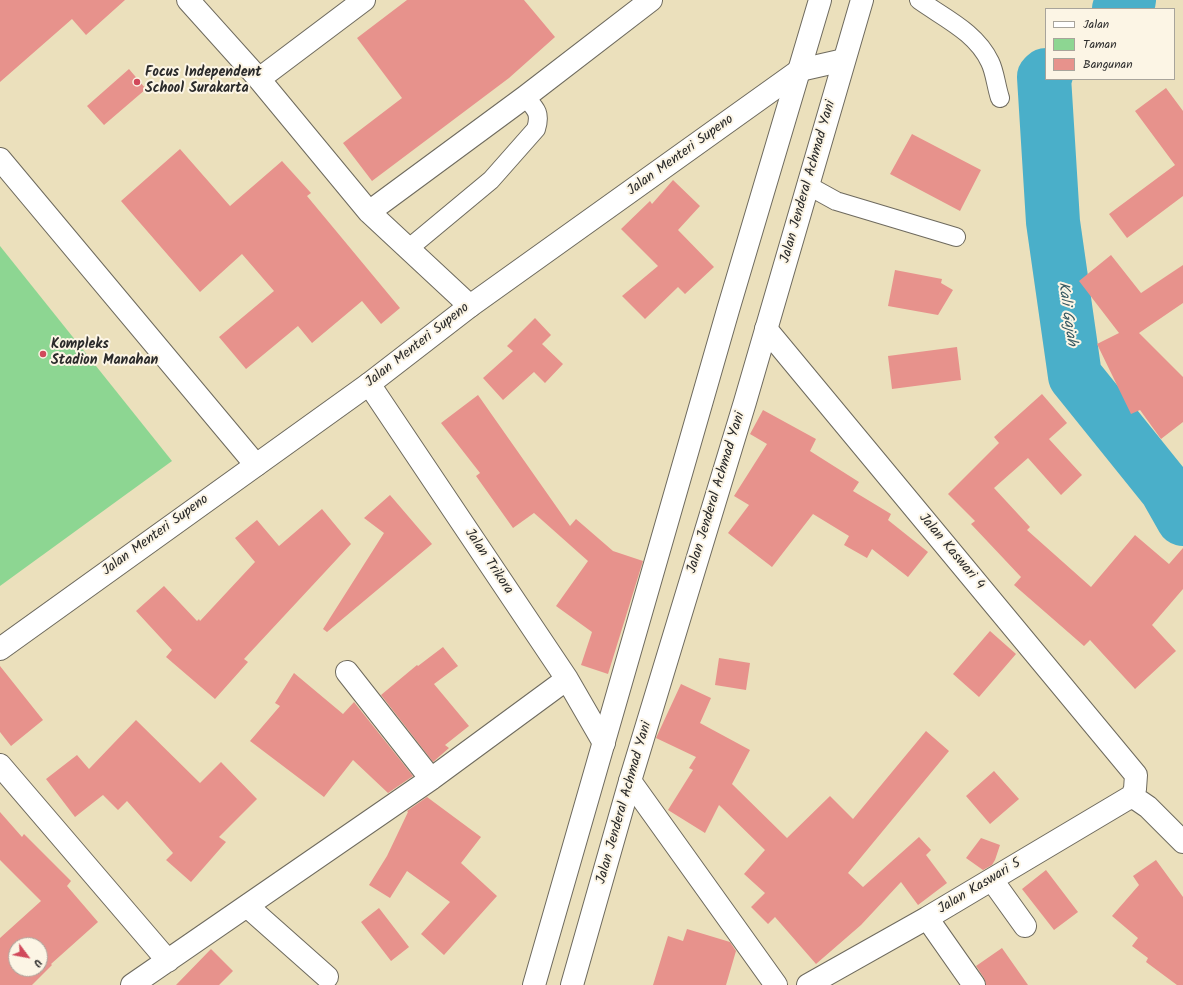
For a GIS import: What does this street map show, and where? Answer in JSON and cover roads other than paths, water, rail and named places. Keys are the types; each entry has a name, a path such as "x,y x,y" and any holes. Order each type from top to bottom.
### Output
{"street":[{"path":"188,0 259,79 369,212 470,306"},
{"path":"259,79 364,0"},
{"path":"369,212 525,97 652,0"},
{"path":"534,985 726,318 820,0"},
{"name":"Jalan Jenderal Achmad Yani","path":"572,985 630,781 766,329 862,0"},
{"name":"Jalan Menteri Supeno","path":"0,648 369,384 470,306 800,70 844,60"},
{"path":"0,159 256,465"},
{"name":"Jalan Kaswari 4","path":"766,329 1134,785 1148,807 1183,842"},
{"name":"Jalan Trikora","path":"369,384 566,679 604,743"},
{"path":"347,672 431,778"},
{"path":"132,985 431,778 566,679"},
{"path":"0,765 168,961"},
{"path":"630,781 776,985"},
{"name":"Jalan Kaswari 5","path":"808,985 992,880 1134,785"},
{"path":"992,880 1025,926"},
{"path":"247,906 327,977"},
{"path":"927,918 974,985"}],"lane":[{"path":"918,0 963,29 976,42 990,62 1000,98"},
{"path":"408,248 491,180 536,129 539,119 537,110 525,97"},
{"path":"807,185 836,201 956,237"}],"waterway":[{"name":"Kali Gajah","path":"1120,8 1129,0"},
{"name":"Kali Gajah","path":"1045,76 1053,222 1075,376 1166,489 1183,519"}],"place":[{"name":"Focus Independent School Surakarta","path":"137,82"},
{"name":"Kompleks Stadion Manahan","path":"43,354"}]}
